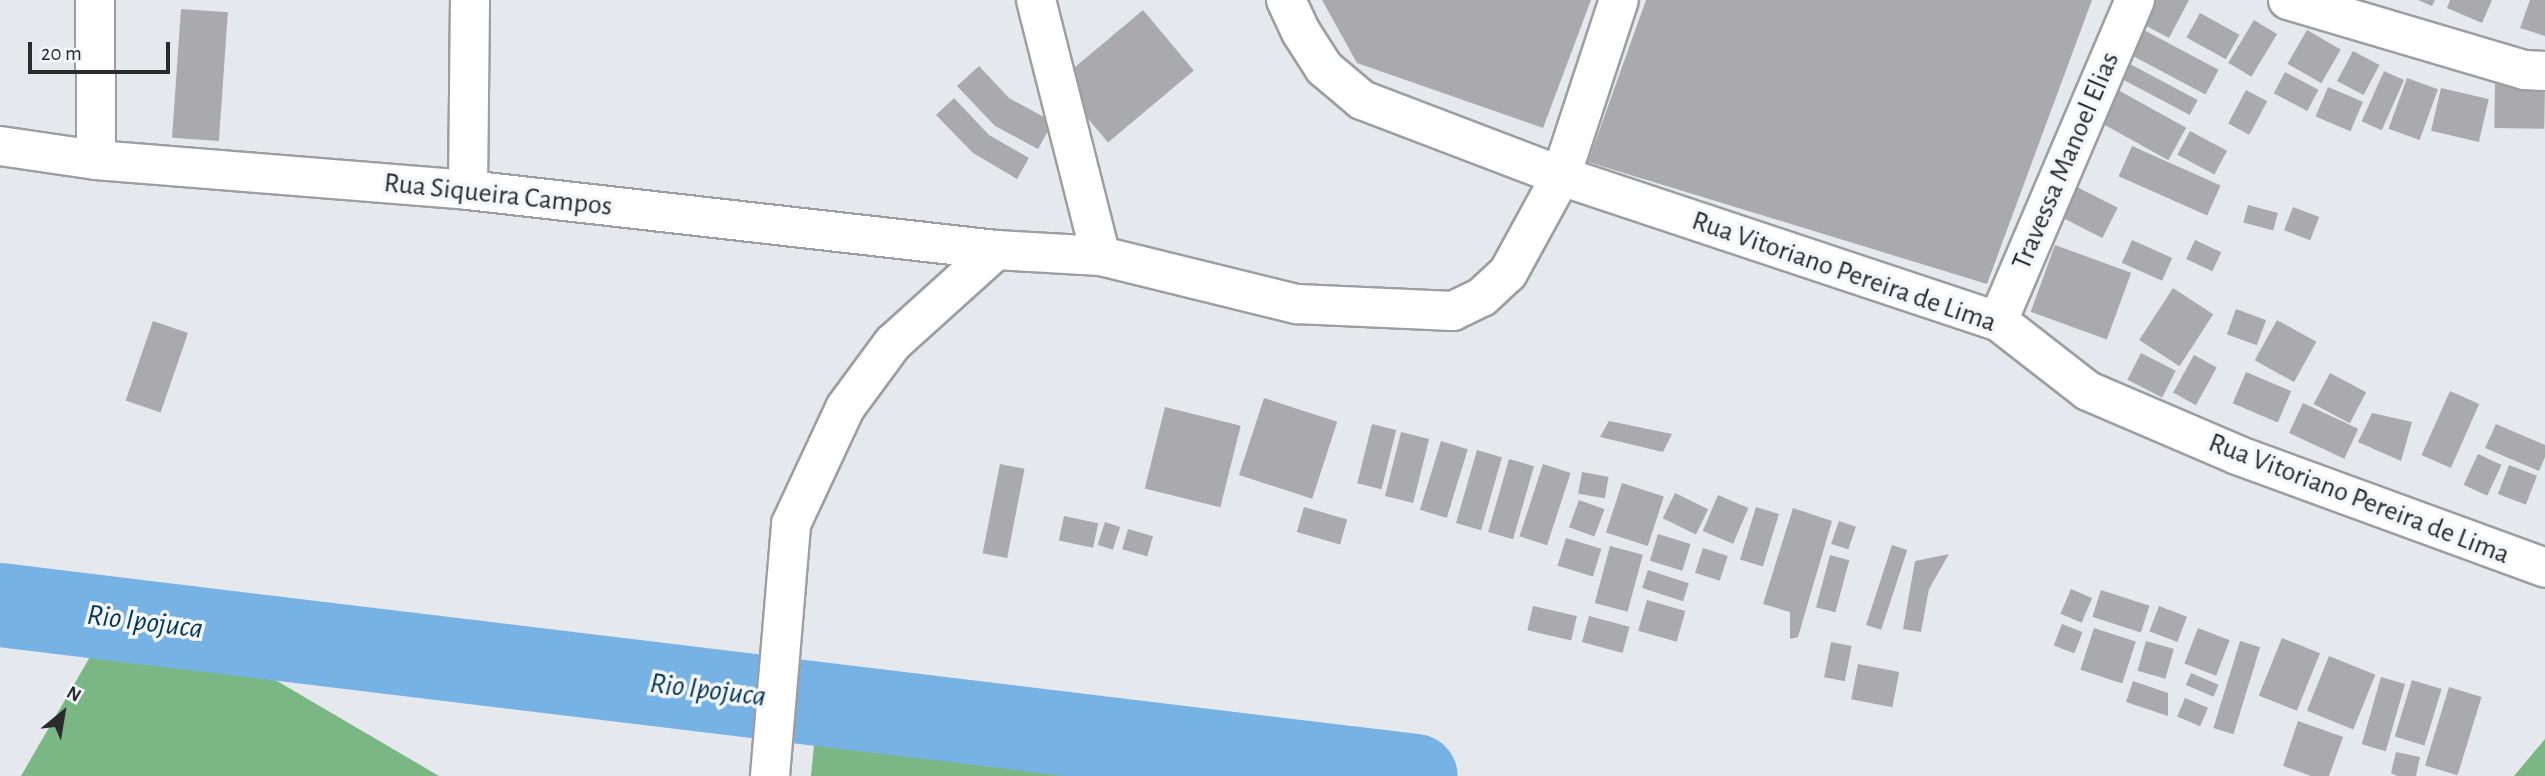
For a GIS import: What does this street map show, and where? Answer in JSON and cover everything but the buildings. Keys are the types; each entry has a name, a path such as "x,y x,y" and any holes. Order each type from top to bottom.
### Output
{"street":[{"path":"95,0 96,160"},
{"path":"468,190 470,0"},
{"path":"1036,0 1101,256"},
{"name":"Rua Vitoriano Pereira de Lima","path":"1286,0 1301,32 1324,68 1362,100 1561,176 1998,321 2088,391 2237,455 2545,568"},
{"name":"Rua Siqueira Campos","path":"0,146 96,160 468,190 996,250 1101,256 1297,304 1453,311 1482,297 1508,273 1561,176 1619,0"},
{"name":"Travessa Manoel Elias","path":"1998,321 2135,0"},
{"path":"2288,0 2525,71 2545,71"},
{"path":"771,776 791,524 845,408 893,343 996,250"}],"green space":[{"path":"127,593 439,776 21,776"},
{"path":"843,707 1413,776 811,776 814,745"},
{"path":"2545,739 2545,776 2514,776"}],"waterway":[{"name":"Rio Ipojuca","path":"0,605 1416,776"}]}
